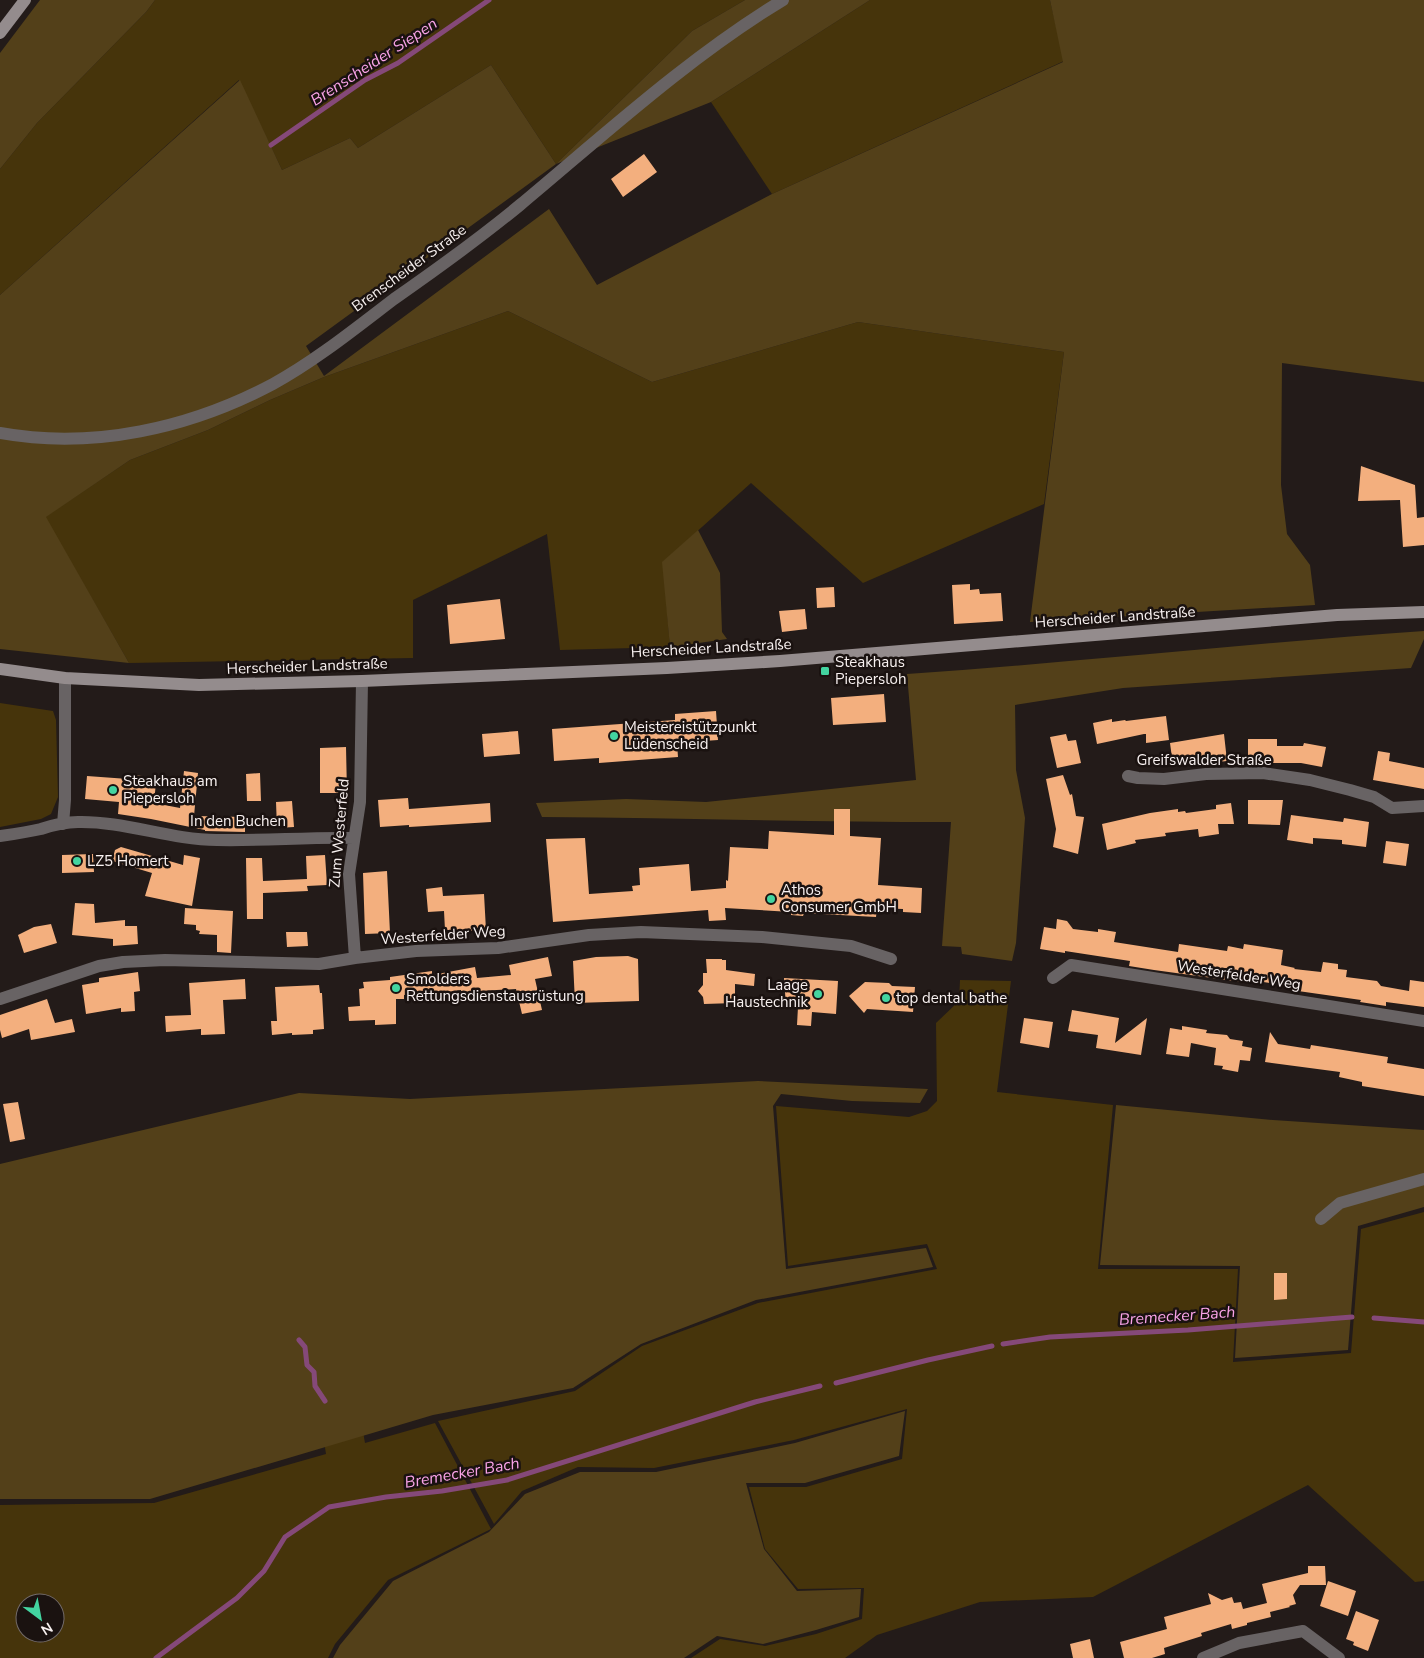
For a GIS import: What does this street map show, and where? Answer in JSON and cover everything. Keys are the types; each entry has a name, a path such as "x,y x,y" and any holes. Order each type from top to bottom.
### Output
{"main road":[{"path":"0,33 25,0"},
{"name":"Herscheider Landstraße","path":"0,669 65,678 198,685 362,681 742,663 1337,615 1424,612"}],"street":[{"name":"Brenscheider Straße","path":"0,433 28,438 88,438 149,431 211,411 273,384 315,357 455,256 518,207 708,51 783,0"},
{"path":"63,824 65,800 65,678"},
{"name":"Zum Westerfeld","path":"355,958 348,874 360,802 362,681"},
{"name":"Greifswalder Straße","path":"1128,776 1164,779 1206,774 1263,773 1310,780 1350,790 1374,797 1392,808 1424,806"},
{"name":"In den Buchen","path":"0,836 79,822 128,827 157,834 210,840 317,837 354,838"},
{"name":"Westerfelder Weg","path":"0,999 98,966 123,962 165,960 319,964 416,951 498,948 588,935 641,932 762,937 851,946 891,959"},
{"name":"Westerfelder Weg","path":"1053,978 1071,965 1424,1022"},
{"path":"1321,1218 1340,1203 1424,1178"},
{"path":"1203,1658 1239,1643 1303,1631 1339,1658"}],"shaded area":[{"path":"40,0 155,0 146,12 37,123 0,169 0,53"},
{"path":"155,0 745,0 692,31 556,164 491,65 358,148 350,138 282,170 239,80 0,295 0,169 37,123 146,12"},
{"path":"745,0 870,0 711,102 556,164 692,31"},
{"path":"870,0 1050,0 1064,61 772,194 711,102"},
{"path":"1050,0 1424,0 1424,382 1282,363 1281,485 1287,534 1310,565 1315,605 1030,622 1064,352 858,322 652,382 508,311 324,377 270,400 208,430 130,460 46,517 129,663 0,649 0,295 240,80 282,170 350,138 358,148 491,65 556,164 306,346 324,376 549,209 597,285 772,194 1063,62"},
{"path":"508,311 652,382 858,322 1064,352 1044,504 863,583 751,483 663,562 670,647 560,650 547,534 413,600 413,658 129,663 45,517 130,460 208,430 270,400 324,377"},
{"path":"698,530 720,573 722,632 727,639 670,647 662,562"},
{"path":"1424,631 1424,639 1411,668 1123,688 1015,705 1016,770 1025,818 1016,943 1012,961 962,954 961,947 942,946 951,822 542,817 536,803 626,799 706,802 916,780 907,674"},
{"path":"0,703 53,711 56,720 58,797 51,814 41,819 0,827"},
{"path":"960,980 1011,981 997,1092 1113,1105 1098,1269 1238,1269 1233,1362 1351,1353 1361,1229 1424,1212 1424,1581 1415,1582 1308,1485 1093,1597 980,1602 877,1635 845,1658 691,1658 720,1639 765,1646 816,1634 862,1619 864,1588 798,1589 765,1549 749,1487 806,1487 902,1459 907,1409 794,1440 654,1468 578,1467 522,1491 494,1524 438,1421 575,1391 642,1346 758,1303 937,1269 927,1244 788,1266 776,1106 909,1117 927,1111 937,1101 936,1023 959,1001"},
{"path":"758,1081 928,1089 920,1103 852,1101 781,1094 773,1106 786,1269 926,1248 933,1267 756,1300 641,1344 573,1388 433,1415 150,1499 0,1499 0,1164 299,1093 410,1099"},
{"path":"1116,1105 1273,1120 1424,1130 1424,1207 1358,1226 1348,1350 1235,1358 1240,1266 1100,1265"},
{"path":"905,1411 899,1456 805,1483 746,1483 764,1549 797,1591 861,1589 859,1617 763,1644 717,1636 684,1658 333,1658 340,1645 393,1581 489,1532 525,1494 580,1472 656,1472 795,1443"},
{"path":"435,1423 491,1529 388,1580 335,1644 328,1658 0,1658 0,1505 154,1503 326,1454 324,1441 362,1426 365,1443"}],"building":[{"path":"644,154 657,172 623,197 611,179"},
{"path":"1361,466 1415,485 1417,518 1424,517 1424,545 1403,547 1400,500 1358,501"},
{"path":"970,584 970,590 979,589 980,594 1001,593 1003,621 954,624 952,585"},
{"path":"834,587 835,607 817,608 816,588"},
{"path":"500,599 505,639 450,644 447,605"},
{"path":"805,609 807,629 782,632 779,611"},
{"path":"884,694 886,722 833,725 831,698"},
{"name":"Meistereistützpunkt Lüdenscheid","path":"716,711 718,740 677,743 678,757 599,763 599,758 554,761 552,729 675,720 675,714"},
{"path":"1166,716 1169,740 1146,743 1146,734 1144,734 1097,744 1093,723 1112,719 1112,722"},
{"path":"518,731 520,754 484,757 482,734"},
{"path":"1066,734 1068,741 1076,740 1081,763 1057,768 1050,737"},
{"path":"1224,734 1227,761 1200,764 1199,755 1172,758 1170,743"},
{"path":"1248,739 1277,739 1277,746 1303,746 1304,743 1326,747 1322,767 1301,763 1248,763"},
{"path":"346,747 347,793 320,793 320,748"},
{"path":"1378,751 1390,753 1389,761 1424,768 1424,789 1373,780"},
{"path":"184,771 198,773 194,816 245,817 245,832 205,831 118,814 119,802 85,799 87,776 128,779 129,775 143,776 143,780 156,782 154,803 180,808"},
{"path":"260,773 261,801 247,801 246,774"},
{"path":"1063,775 1070,795 1072,794 1076,816 1084,817 1078,854 1053,847 1056,829 1046,779"},
{"path":"408,798 409,809 490,803 491,822 380,827 378,800"},
{"path":"1248,800 1283,800 1280,825 1248,824"},
{"path":"292,801 294,827 277,828 276,802"},
{"path":"1231,803 1234,824 1218,824 1219,834 1199,837 1198,829 1165,833 1166,836 1135,840 1136,843 1107,850 1102,824 1178,809 1178,812 1185,811 1186,813 1216,809 1216,805"},
{"path":"834,809 850,809 850,836 881,838 878,885 922,888 921,913 903,912 903,909 877,908 876,917 804,913 803,916 791,915 791,912 725,908 726,920 709,921 708,910 553,922 546,839 585,838 589,894 633,891 632,886 640,885 639,868 689,864 691,891 726,888 730,847 768,849 769,831 834,835"},
{"path":"1291,815 1343,822 1344,818 1369,822 1366,847 1342,844 1342,840 1313,838 1313,844 1287,840"},
{"path":"1386,841 1409,844 1406,866 1383,863"},
{"path":"121,847 183,865 184,855 200,858 192,906 145,896 152,873 112,861 115,850"},
{"name":"LZ5 Homert","path":"93,854 94,872 62,873 62,855"},
{"path":"325,855 327,885 307,886 308,891 263,893 263,919 247,919 246,858 262,858 263,881 307,879 306,856"},
{"path":"387,871 390,933 365,934 363,873"},
{"path":"442,887 443,896 484,894 486,930 454,932 453,930 445,930 444,911 428,912 426,889"},
{"path":"75,903 94,904 95,923 125,920 125,926 137,926 138,944 113,946 113,939 72,935"},
{"path":"185,908 233,911 231,953 217,952 217,935 199,934 200,931 196,930 196,925 184,924"},
{"path":"1057,919 1067,921 1073,929 1098,932 1098,929 1116,932 1114,942 1178,952 1179,944 1227,951 1228,946 1243,949 1244,944 1283,950 1281,965 1294,969 1321,972 1323,962 1338,964 1338,969 1347,970 1346,977 1377,981 1381,986 1409,991 1410,980 1424,982 1424,1007 1386,1002 1386,1006 1360,1002 1361,1000 1291,990 1291,986 1249,980 1249,983 1154,970 1129,966 1130,961 1040,949 1044,927 1056,929"},
{"path":"51,924 57,943 24,953 18,935 34,927"},
{"path":"286,932 307,932 308,946 287,947"},
{"path":"628,956 638,959 639,1001 575,1003 573,961 596,957"},
{"path":"548,957 552,976 535,979 542,1010 522,1014 516,989 461,992 461,990 435,994 434,992 404,995 404,999 396,999 396,1024 375,1025 375,1020 349,1021 348,1007 360,1006 359,989 364,988 363,982 390,980 390,977 432,971 432,975 475,967 477,978 511,975 509,965"},
{"path":"706,959 726,960 726,970 755,974 754,986 735,984 735,1003 704,1004 703,997 698,991 703,985 703,973 707,973"},
{"path":"138,972 140,991 134,992 135,1011 121,1012 121,1008 86,1014 82,985 99,982 99,978"},
{"name":"Laage Haustechnik","path":"784,978 838,981 836,1014 812,1012 811,1026 797,1025 798,1007 786,1006"},
{"path":"245,979 246,999 223,1000 225,1034 201,1035 201,1029 166,1032 165,1016 191,1015 189,983"},
{"name":"top dental bathe","path":"865,982 915,987 913,1012 867,1009 864,1013 849,996"},
{"path":"319,985 320,993 322,993 324,1029 313,1030 313,1034 292,1035 292,1033 272,1035 271,1021 277,1021 275,987"},
{"path":"47,999 55,1023 72,1019 75,1032 31,1040 29,1029 2,1038 0,1015"},
{"path":"1072,1010 1119,1018 1115,1043 1147,1018 1141,1055 1096,1048 1098,1035 1068,1031"},
{"path":"1024,1018 1053,1022 1049,1048 1020,1043"},
{"path":"1182,1026 1207,1030 1206,1033 1227,1035 1230,1039 1243,1041 1242,1046 1252,1048 1250,1061 1240,1060 1238,1072 1222,1069 1223,1066 1214,1065 1216,1048 1191,1043 1189,1057 1166,1054 1170,1028 1182,1030"},
{"path":"1270,1032 1278,1044 1310,1049 1311,1045 1388,1057 1387,1063 1424,1069 1424,1096 1362,1086 1362,1082 1339,1077 1340,1072 1265,1062"},
{"path":"18,1102 25,1139 10,1142 3,1104"},
{"path":"1274,1273 1287,1273 1287,1299 1274,1300"},
{"path":"1308,1566 1325,1566 1326,1585 1300,1585 1293,1595 1296,1604 1270,1612 1271,1617 1232,1629 1231,1624 1201,1633 1202,1636 1164,1648 1165,1654 1152,1658 1124,1658 1120,1642 1167,1629 1164,1617 1211,1604 1208,1593 1222,1600 1232,1597 1234,1603 1241,1602 1243,1609 1267,1603 1262,1584 1308,1573"},
{"path":"1328,1581 1356,1591 1348,1616 1320,1606"},
{"path":"1356,1611 1379,1620 1368,1651 1353,1645 1354,1642 1346,1639"},
{"path":"1090,1639 1094,1658 1073,1658 1070,1644"}],"waterway":[{"name":"Brenscheider Siepen","path":"271,145 365,80 398,63 489,0"},
{"name":"Bremecker Bach","path":"1003,1344 1050,1337 1188,1330 1352,1317"},
{"name":"Bremecker Bach","path":"1374,1318 1424,1322"},
{"path":"299,1340 305,1347 307,1365 314,1372 315,1386 325,1401"},
{"name":"Bremecker Bach","path":"836,1383 992,1346"},
{"name":"Bremecker Bach","path":"156,1658 237,1598 264,1571 285,1537 329,1507 507,1480 755,1402 820,1386"}],"place":[{"name":"Steakhaus Piepersloh","path":"825,671"},
{"name":"Meistereistützpunkt Lüdenscheid","path":"614,736"},
{"name":"Steakhaus am Piepersloh","path":"113,790"},
{"name":"LZ5 Homert","path":"77,861"},
{"name":"Athos Consumer GmbH","path":"771,899"},
{"name":"Smolders Rettungsdienstausrüstung","path":"396,988"},
{"name":"Laage Haustechnik","path":"818,994"},
{"name":"top dental bathe","path":"886,998"}]}
